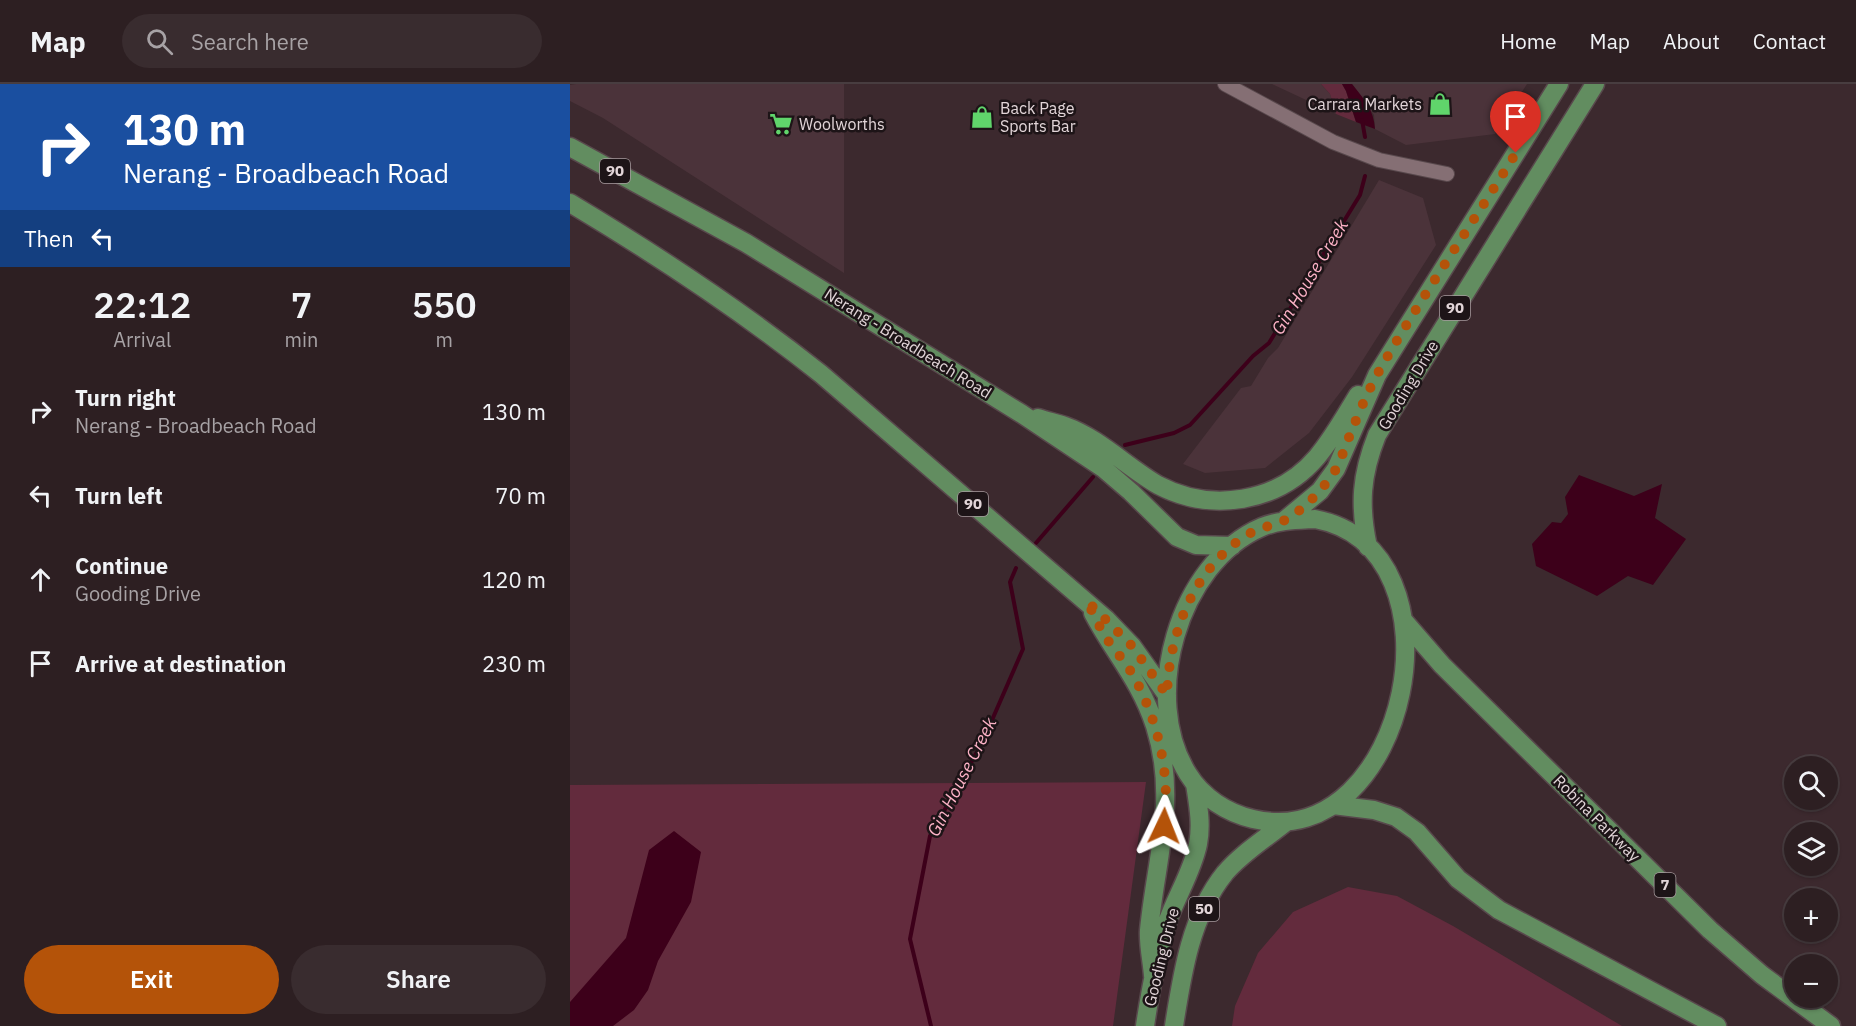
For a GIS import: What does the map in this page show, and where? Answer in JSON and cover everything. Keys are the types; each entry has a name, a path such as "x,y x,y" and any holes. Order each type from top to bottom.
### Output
{"main road":[{"name":"Gooding Drive","path":"1285,520 1320,491 1336,469 1377,375 1559,84"},
{"name":"Gooding Drive","path":"1368,547 1362,496 1368,459 1377,435 1595,84"},
{"name":"Nerang - Broadbeach Road","path":"570,147 762,252 1022,414 1103,468 1177,537 1196,545 1232,546"},
{"name":"90","path":"570,203 669,264 789,349 1087,601 1132,646 1167,695 1169,720 1176,748 1181,762 1195,784 1208,796 1233,812 1259,820 1286,822 1312,816 1333,805 1363,776 1389,733 1401,698 1403,683 1405,662 1403,620 1391,580 1368,547"},
{"name":"90","path":"1022,414 1066,426 1173,492 1199,499 1231,501 1259,496 1287,482 1299,473 1318,456 1359,393 1377,375"},
{"path":"1167,695 1172,647 1185,610 1204,576 1232,546 1261,528 1285,520 1315,519 1352,533 1368,547"},
{"path":"1087,601 1106,638 1118,651 1139,687 1153,720 1161,750 1166,814 1149,933 1153,976"},
{"name":"Robina Parkway","path":"1403,620 1442,665 1710,930 1772,982 1831,1026"},
{"name":"Gooding Drive","path":"1145,1026 1153,976 1170,912 1192,865 1198,842 1199,816 1195,784"},
{"path":"1333,805 1363,808 1396,817 1424,840 1458,879 1489,904 1717,1026"},
{"name":"Gooding Drive","path":"1174,1026 1186,960 1208,899 1237,861 1286,822"}],"street":[{"path":"1225,84 1333,142 1379,159 1447,174"}],"shaded area":[{"path":"844,84 844,273 603,118 570,101 570,85"},
{"name":"Carrara Markets","path":"1272,84 1321,84 1330,94 1336,114"},
{"path":"1321,84 1342,84 1356,122 1336,114 1330,94"},
{"path":"1342,84 1352,84 1364,100 1373,116 1375,129 1356,122"},
{"name":"Carrara Markets","path":"1352,84 1527,84 1495,134 1406,145 1375,129 1374,115"},
{"path":"1379,180 1423,198 1436,245 1352,377 1309,433 1265,468 1205,473 1183,464 1241,388 1251,386 1268,358 1278,348"},
{"path":"1579,475 1634,496 1662,484 1655,518 1686,539 1653,585 1628,576 1597,596 1536,566 1532,544 1552,522 1561,523 1568,514 1565,497"},
{"path":"1146,782 1113,1026 570,1026 570,785"},
{"path":"674,831 701,852 691,902 658,961 648,990 634,1010 613,1026 570,1026 570,1002 626,938 649,850"},
{"path":"1348,887 1397,896 1453,926 1622,1026 1232,1026 1235,1006 1258,953 1293,912"}],"waterway":[{"name":"Gin House Creek","path":"1362,120 1365,137"},
{"name":"Gin House Creek","path":"1125,445 1174,433 1190,425 1253,356 1269,343 1360,195 1365,176"},
{"name":"Gin House Creek","path":"1036,543 1093,477"},
{"name":"Gin House Creek","path":"931,1026 910,939 930,836 982,743 1023,649 1010,582 1016,568"}],"place":[{"name":"Carrara Markets","path":"1440,104"},
{"name":"Back Page Sports Bar","path":"982,117"},
{"name":"Woolworths","path":"781,124"}],"route":[{"path":"1164,826 1166,814 1164,771 1161,750 1150,711 1134,678 1118,651 1106,638 1087,601 1132,646 1167,695 1172,647 1185,610 1204,576 1232,546 1261,528 1285,520 1309,502 1328,481 1342,457 1377,375 1516,153"}]}
